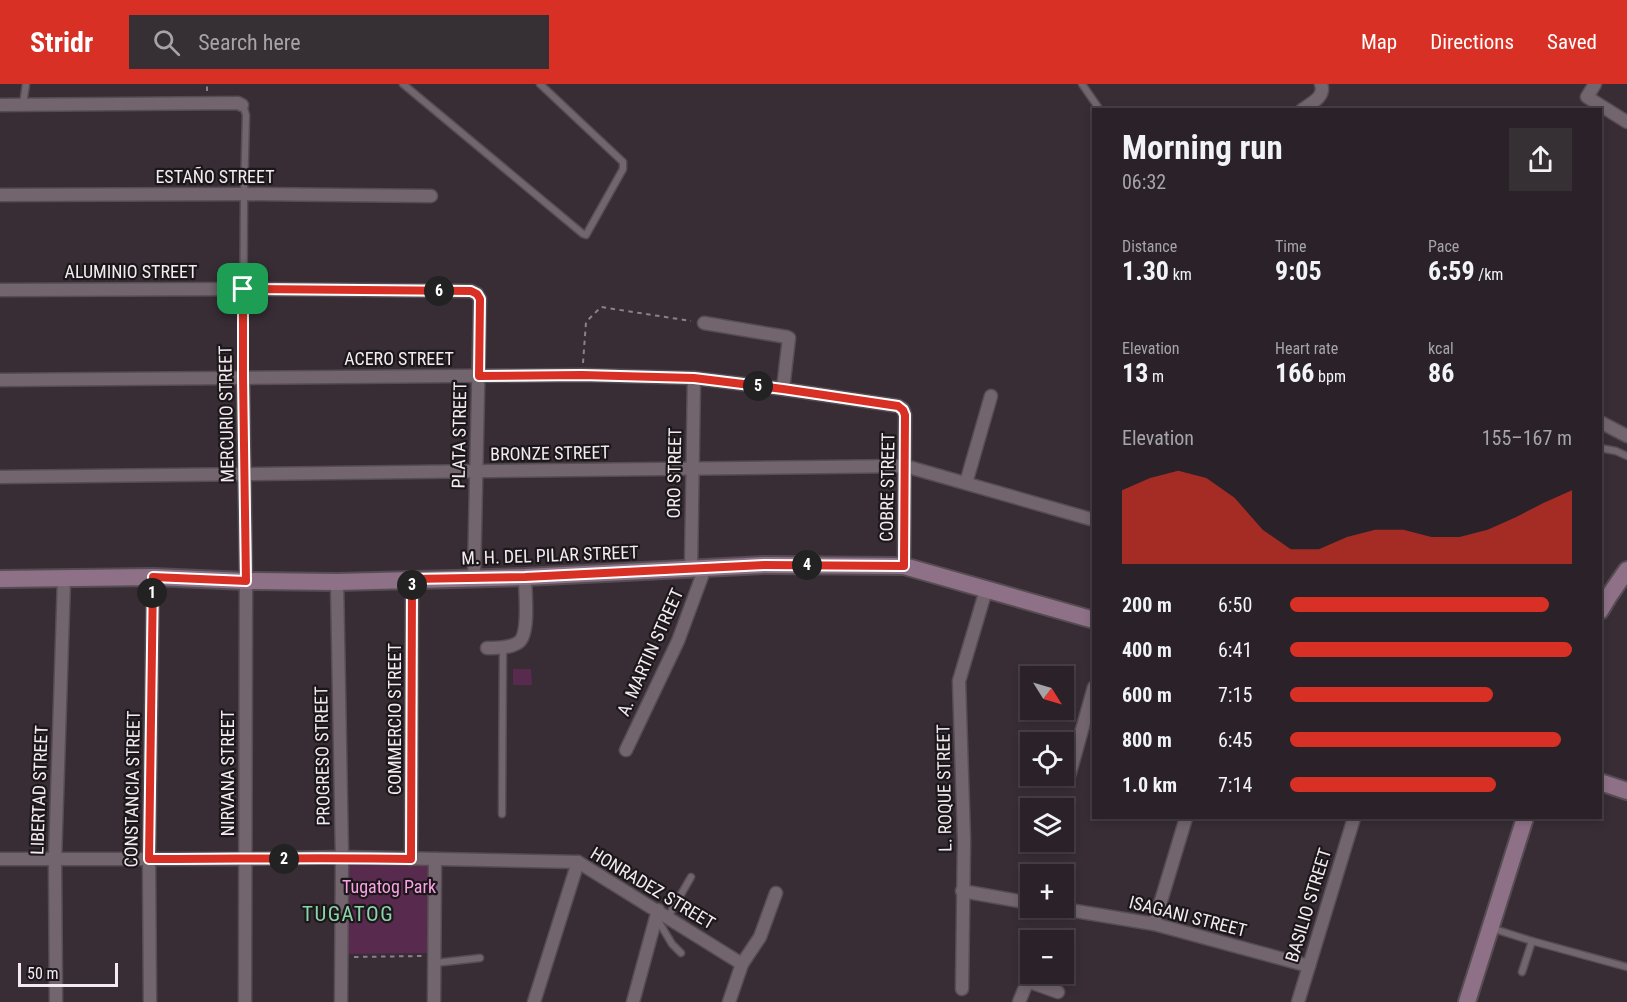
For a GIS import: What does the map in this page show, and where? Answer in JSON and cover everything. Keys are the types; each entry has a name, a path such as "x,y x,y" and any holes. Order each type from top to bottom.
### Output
{"main road":[{"name":"M. H. DEL PILAR STREET","path":"0,579 153,577 337,582 525,577 764,565 904,566 1092,619"},
{"path":"1602,607 1627,570"},
{"path":"1602,783 1627,791"},
{"path":"1467,1002 1525,819"}],"street":[{"path":"1305,108 1319,97 1323,89 1321,84"},
{"path":"1595,84 1587,97 1627,122"},
{"path":"0,105 238,103 242,105"},
{"name":"ESTAÑO STREET","path":"0,195 431,196"},
{"name":"ALUMINIO STREET","path":"0,290 243,289 471,291 477,294"},
{"name":"PLATA STREET","path":"474,577 480,299 477,294"},
{"path":"704,323 789,338 783,389"},
{"name":"ACERO STREET","path":"0,380 582,375 694,378 898,406 903,410"},
{"name":"MERCURIO STREET","path":"243,377 246,581"},
{"name":"ORO STREET","path":"694,378 691,469 698,569"},
{"path":"966,483 991,396"},
{"name":"COBRE STREET","path":"903,410 905,415 904,566"},
{"path":"1602,423 1627,436"},
{"name":"BRONZE STREET","path":"0,477 905,466 1092,519"},
{"name":"A. MARTIN STREET","path":"626,750 678,641 698,569"},
{"name":"CONSTANCIA STREET","path":"150,1002 149,859 153,577"},
{"path":"487,648 514,645 525,636 525,577"},
{"name":"LIBERTAD STREET","path":"56,1002 55,859 64,579"},
{"name":"COMMERCIO STREET","path":"411,859 412,579"},
{"name":"NIRVANA STREET","path":"245,1002 246,581"},
{"name":"PROGRESO STREET","path":"337,582 342,857 341,1002"},
{"name":"L. ROQUE STREET","path":"962,989 964,840 959,681 986,590"},
{"path":"1074,758 1092,694"},
{"path":"1154,924 1186,819"},
{"name":"BASILIO STREET","path":"1298,1002 1354,819"},
{"name":"HONRADEZ STREET","path":"0,859 244,860 342,857 579,862 742,964"},
{"path":"434,1002 435,860"},
{"path":"534,1002 579,862"},
{"path":"962,891 1020,901"},
{"path":"729,1002 742,964 760,937 776,893"},
{"name":"ISAGANI STREET","path":"1074,911 1154,924 1309,966"},
{"path":"633,1002 660,914"},
{"path":"1019,1002 1026,985 1030,982 1058,992"}],"lane":[{"path":"23,104 26,84"},
{"path":"403,84 586,235 623,170 623,162 540,84"},
{"path":"1082,84 1099,108"},
{"name":"MERCURIO STREET","path":"242,105 246,115 243,377"},
{"path":"1602,449 1627,456"},
{"path":"502,813 503,648"},
{"path":"681,953 672,944 660,914 691,877"},
{"path":"1490,928 1627,967"},
{"path":"1522,972 1532,941"},
{"path":"435,959 480,958"}],"path":[{"path":"582,375 586,321 601,307 704,323"},
{"path":"341,957 435,959"}],"green space":[{"path":"513,669 531,669 532,685 513,685"},
{"name":"Tugatog Park","path":"344,859 434,862 433,953 343,954"}],"district":[{"name":"TUGATOG","path":"348,914"}],"route":[{"path":"243,289 471,291 480,299 479,376 582,375 694,378 898,406 905,415 904,566 764,565 525,577 412,579 411,859 342,857 244,860 149,859 153,577 246,581 243,289"}]}
